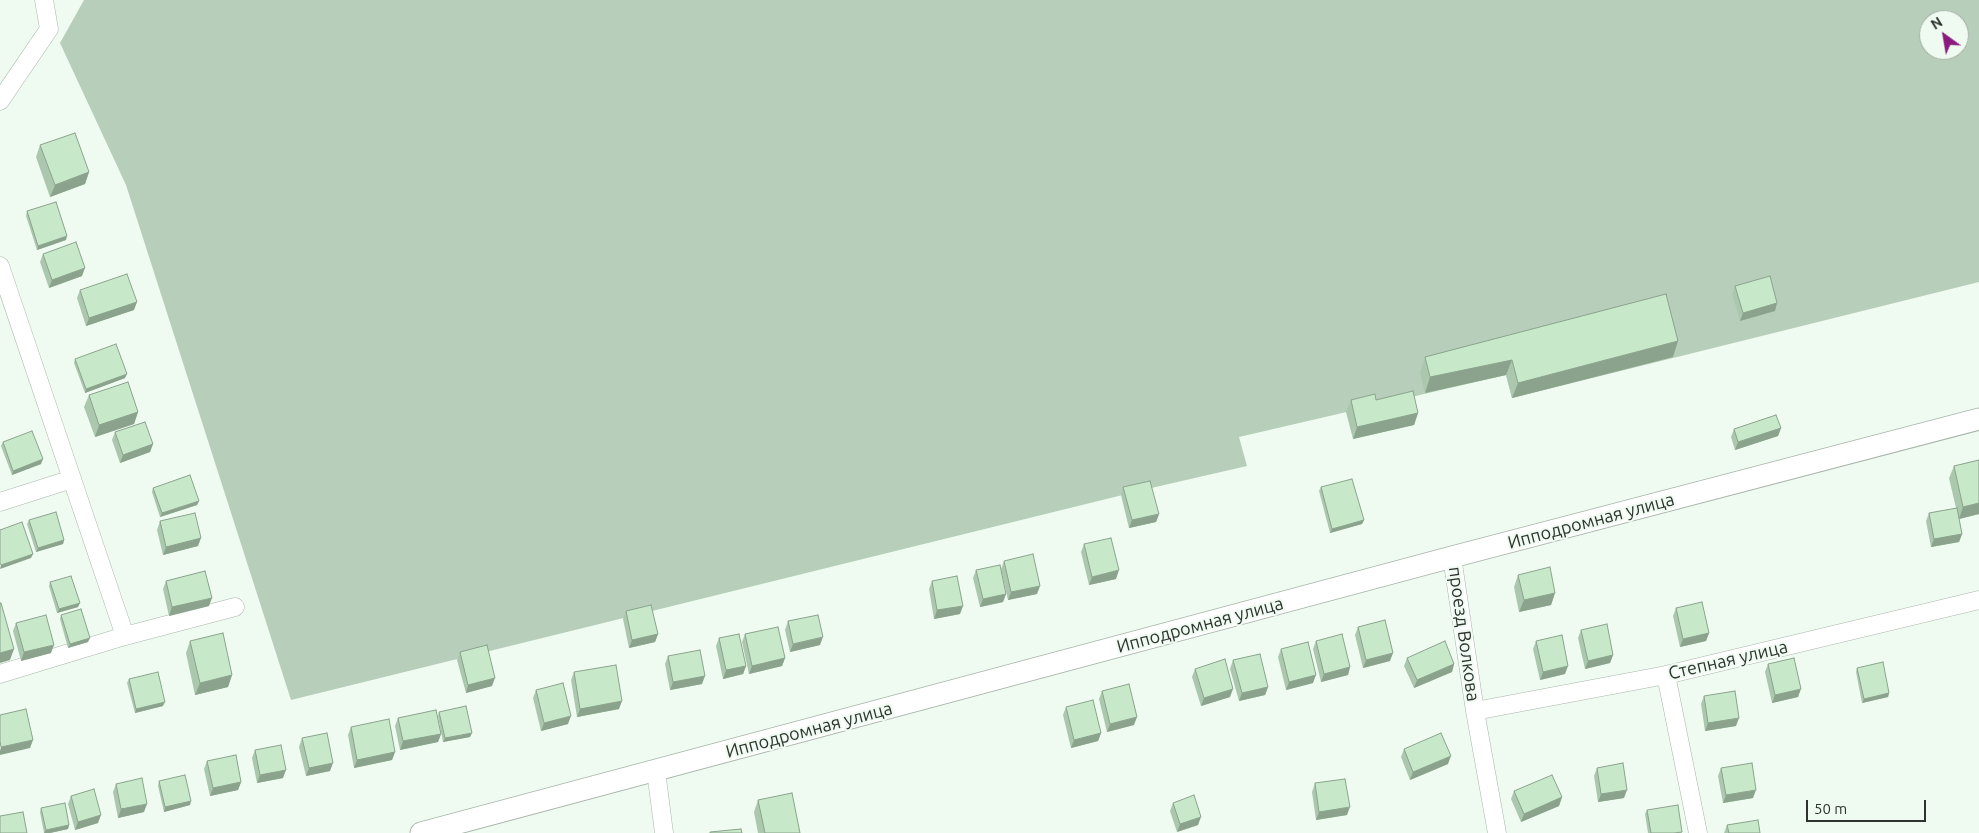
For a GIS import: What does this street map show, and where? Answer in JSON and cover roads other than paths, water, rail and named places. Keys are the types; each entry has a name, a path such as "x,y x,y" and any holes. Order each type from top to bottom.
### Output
{"main road":[{"name":"Ипподромная улица","path":"421,833 1452,557 1979,419"}],"street":[{"path":"0,101 49,29 44,0"},
{"path":"0,266 7,307 72,479 125,636"},
{"path":"0,502 72,479"},
{"name":"проезд Волкова","path":"1452,557 1475,712 1497,833"},
{"name":"Степная улица","path":"1475,712 1666,675 1979,600"},
{"path":"0,674 125,636 235,607"},
{"path":"1666,675 1698,833"},
{"path":"656,771 664,833"}]}
